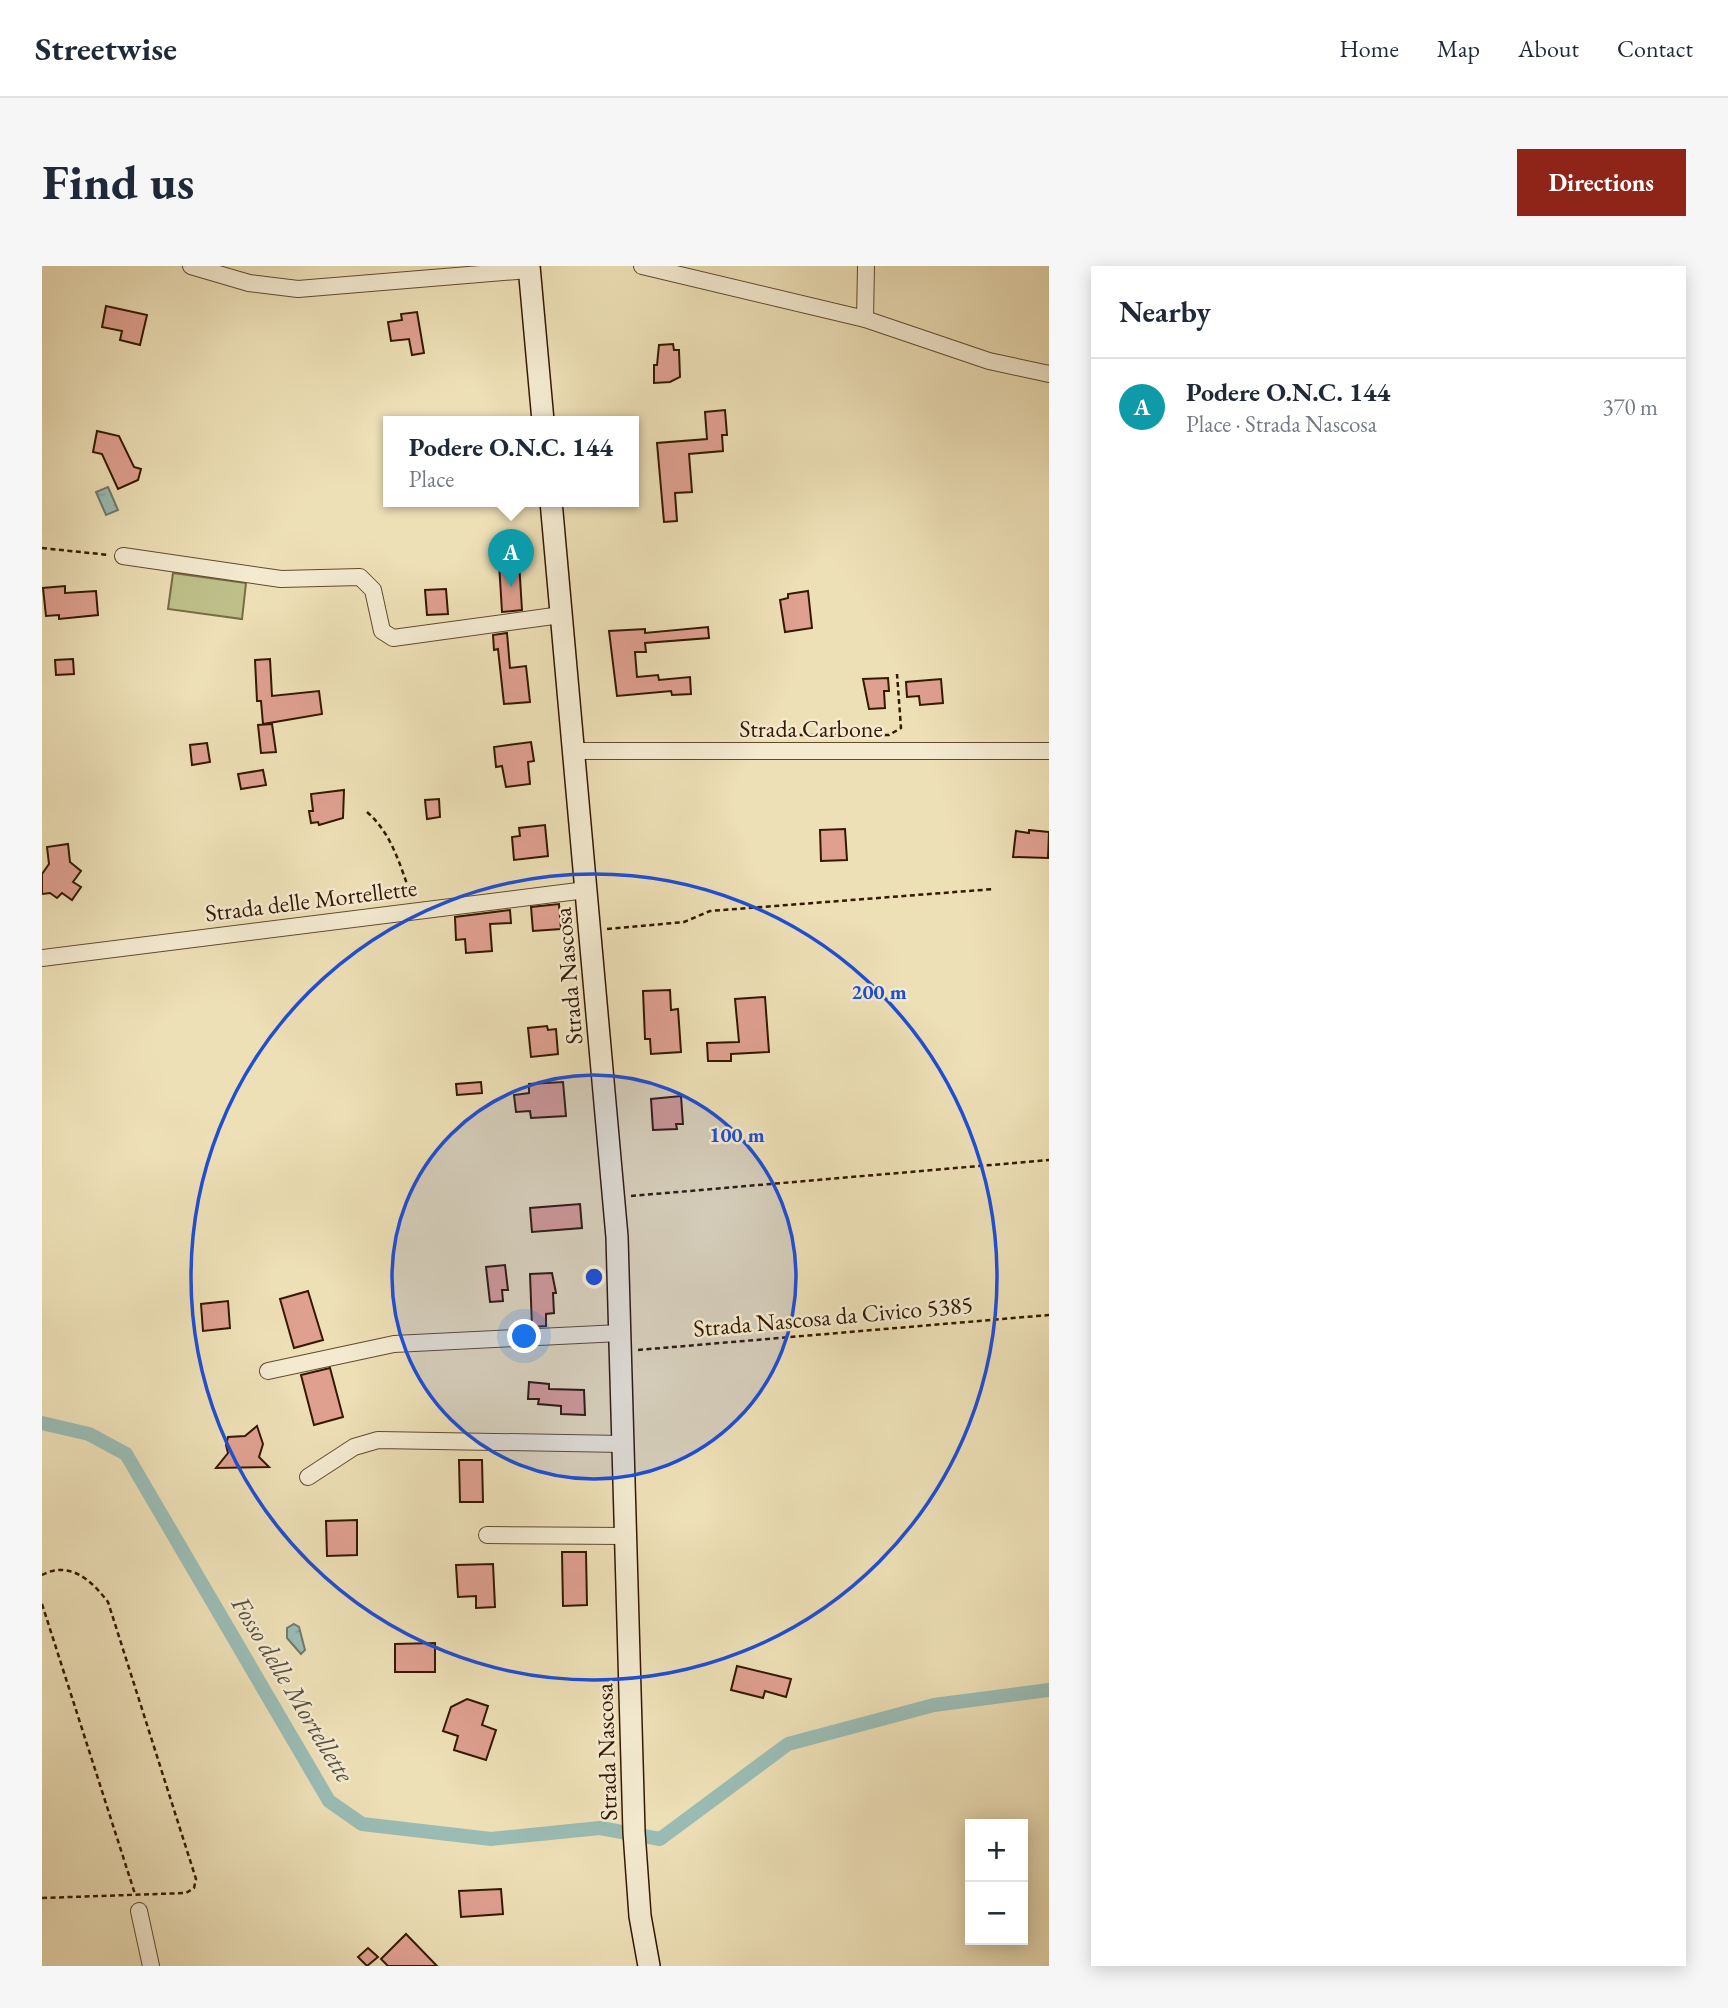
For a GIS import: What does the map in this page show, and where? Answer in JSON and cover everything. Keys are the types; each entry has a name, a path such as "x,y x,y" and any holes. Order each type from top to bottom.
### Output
{"street":[{"path":"191,266 249,283 298,289 529,268 543,416"},
{"path":"642,266 866,319 989,361 1049,374"},
{"path":"866,266 866,319"},
{"name":"Strada Nascosa","path":"552,507 614,1198 635,1844 640,1916 649,1966"},
{"path":"123,556 281,579 360,577 373,590 382,631 393,638 561,615"},
{"name":"Strada Carbone","path":"573,751 1049,751"},
{"name":"Strada delle Mortellette","path":"42,958 586,890"},
{"path":"268,1371 394,1344 620,1343"},
{"path":"308,1477 354,1447 379,1440 623,1444"},
{"path":"487,1535 626,1536"},
{"path":"137,1903 151,1966"}],"path":[{"path":"42,548 123,556"},
{"path":"765,735 890,735 901,728 897,674"},
{"path":"367,812 384,830 393,845 412,898 420,909"},
{"path":"590,930 684,922 710,911 994,890"},
{"path":"614,1198 1049,1160"},
{"name":"Strada Nascosa da Civico 5385","path":"620,1343 1049,1315"},
{"path":"42,1575 57,1570 82,1575 108,1602 196,1879 194,1888 186,1893 137,1903 42,1898"},
{"path":"42,1604 137,1903"}],"green space":[{"path":"173,573 246,583 242,619 168,609"}],"water":[{"path":"108,487 118,510 106,515 96,492"},
{"path":"294,1624 299,1627 305,1650 301,1654 287,1638 287,1628"}],"building":[{"path":"106,306 147,315 140,345 120,340 122,331 102,327"},
{"path":"417,312 424,353 412,355 409,339 391,341 388,322 402,320 401,314"},
{"path":"673,344 674,350 679,350 680,377 670,382 654,383 654,365 657,365 659,345"},
{"path":"725,410 727,435 722,435 723,451 689,454 692,492 675,493 677,521 664,522 657,443 707,439 705,412"},
{"path":"97,431 119,436 134,467 141,469 138,480 118,489 102,454 93,452"},
{"path":"519,562 522,610 502,612 499,563"},
{"path":"65,586 65,593 96,591 98,615 59,619 59,615 46,616 43,588"},
{"path":"446,589 448,614 427,615 425,590"},
{"path":"808,591 812,628 785,632 780,600 788,598 788,594"},
{"path":"708,627 709,638 645,643 646,652 635,652 637,677 658,675 659,680 690,677 691,694 672,695 671,691 617,696 609,631 645,629 645,633"},
{"path":"507,633 510,668 526,666 530,702 504,704 498,649 494,650 493,635"},
{"path":"73,659 74,674 56,675 55,660"},
{"path":"270,659 272,696 319,691 322,714 263,724 261,701 257,701 255,660"},
{"path":"888,678 889,691 884,691 885,708 869,709 863,679"},
{"path":"941,679 943,703 920,705 919,696 907,697 906,682"},
{"path":"272,724 276,752 261,753 258,725"},
{"path":"531,742 534,761 528,762 530,784 506,787 502,766 496,767 494,747"},
{"path":"207,743 210,762 192,765 190,745"},
{"path":"263,770 266,785 241,789 238,774"},
{"path":"344,790 343,818 319,825 318,822 311,823 311,794"},
{"path":"439,799 440,817 427,819 425,800"},
{"path":"545,825 548,856 514,860 512,837 520,836 519,828"},
{"path":"845,829 847,860 821,861 820,830"},
{"path":"1029,830 1049,832 1048,858 1013,857 1016,831 1029,833"},
{"path":"68,844 70,862 81,871 73,882 81,887 72,900 62,893 57,898 50,893 42,894 42,874 49,864 47,847"},
{"path":"559,904 561,929 533,931 531,907"},
{"path":"510,910 511,923 490,924 492,951 466,953 465,939 456,940 455,917"},
{"path":"670,990 671,1010 678,1009 681,1052 651,1054 650,1039 645,1039 643,991"},
{"path":"765,997 769,1052 731,1054 731,1061 708,1061 707,1043 739,1042 735,999"},
{"path":"547,1026 548,1030 556,1029 558,1054 531,1057 528,1028"},
{"path":"481,1082 482,1093 457,1095 456,1084"},
{"path":"563,1082 566,1116 531,1118 530,1111 516,1112 514,1095 529,1093 529,1084"},
{"path":"681,1096 683,1124 676,1124 677,1129 653,1130 651,1099"},
{"path":"580,1204 582,1228 532,1232 530,1208"},
{"path":"505,1265 508,1290 502,1290 503,1301 490,1302 486,1267"},
{"path":"552,1273 556,1293 553,1293 554,1313 546,1314 546,1326 532,1327 530,1274"},
{"path":"308,1291 323,1340 294,1348 280,1299"},
{"path":"228,1301 230,1328 203,1331 201,1304"},
{"path":"330,1368 343,1417 314,1425 301,1375"},
{"path":"529,1382 549,1384 549,1389 584,1390 585,1415 561,1414 561,1406 538,1404 539,1399 528,1399"},
{"path":"257,1426 263,1444 259,1457 269,1467 216,1468 228,1453 228,1437 245,1436"},
{"path":"459,1460 482,1460 483,1502 460,1502"},
{"path":"357,1520 357,1555 327,1556 326,1521"},
{"path":"562,1552 586,1552 587,1605 563,1606"},
{"path":"493,1564 495,1607 476,1608 476,1596 458,1597 456,1565"},
{"path":"435,1643 435,1672 395,1672 395,1644"},
{"path":"737,1666 791,1679 786,1697 765,1691 763,1698 731,1690"},
{"path":"467,1699 488,1706 482,1725 496,1730 486,1760 454,1750 458,1736 443,1731 451,1707"},
{"path":"501,1889 503,1914 461,1917 459,1891"},
{"path":"406,1934 437,1966 388,1966 381,1959"},
{"path":"368,1948 378,1957 367,1966 358,1957"}],"waterway":[{"name":"Fosso delle Mortellette","path":"42,1423 89,1434 126,1454 329,1801 362,1824 491,1839 600,1828 660,1839 788,1744 934,1705 1049,1690"}],"place":[{"name":"Podere O.N.C. 144","path":"511,587"}]}
